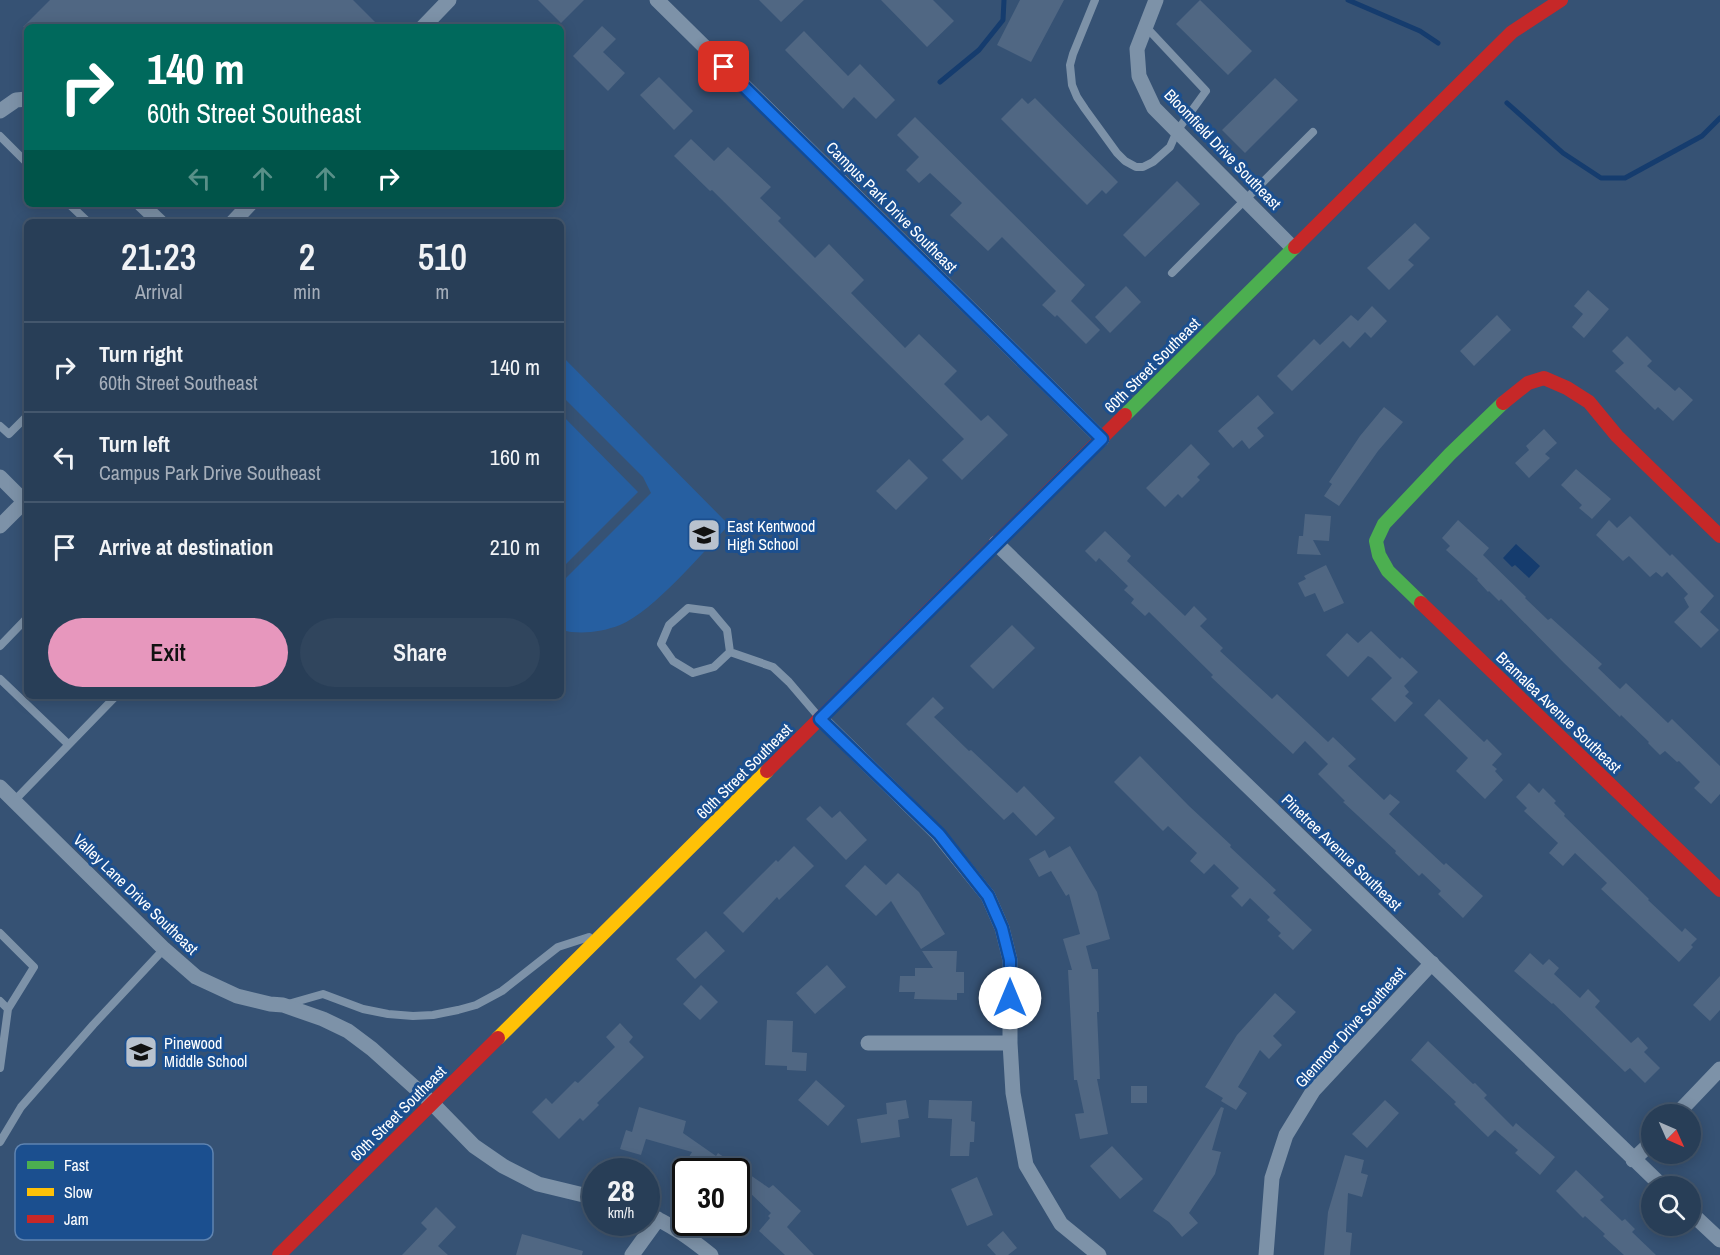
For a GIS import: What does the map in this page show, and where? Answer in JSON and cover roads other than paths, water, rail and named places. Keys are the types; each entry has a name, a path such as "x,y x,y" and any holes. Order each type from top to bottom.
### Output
{"main road":[{"name":"60th Street Southeast","path":"279,1255 1512,32 1534,0"},
{"name":"60th Street Southeast","path":"1512,32 1561,0"},
{"name":"Bramalea Avenue Southeast","path":"1720,536 1617,436 1589,402 1567,388 1544,378 1528,383 1498,407 1383,524 1376,541 1379,555 1388,571 1720,890"}],"street":[{"path":"426,24 449,0"},
{"name":"Campus Park Drive Southeast","path":"657,0 1102,439"},
{"name":"Bloomfield Drive Southeast","path":"1156,0 1137,49 1139,76 1154,108 1293,248"},
{"path":"0,111 16,100 24,99"},
{"path":"144,207 157,219"},
{"path":"236,219 247,207"},
{"path":"0,477 24,499"},
{"path":"0,526 24,503"},
{"name":"Pinetree Avenue Southeast","path":"996,543 1651,1176"},
{"path":"820,719 939,834 988,896 1002,928 1010,960 1010,1043 1013,1093 1026,1165 1061,1224 1100,1255"},
{"name":"Valley Lane Drive Southeast","path":"0,787 164,949 196,977 237,996 283,1005 323,1019 348,1031 372,1049 432,1103 474,1146 502,1166 538,1184 582,1195"},
{"name":"Glenmoor Drive Southeast","path":"1266,1255 1272,1178 1286,1135 1313,1091 1432,963"},
{"path":"868,1043 1010,1043"},
{"path":"1687,1104 1720,1070"},
{"path":"1634,1160 1641,1153"},
{"path":"660,1221 687,1236 711,1255"},
{"path":"1701,1222 1720,1240"},
{"path":"632,1255 642,1236"}],"lane":[{"path":"1095,0 1070,65 1072,85 1077,98 1116,153 1136,167 1143,167 1153,162 1170,147 1176,131 1206,91 1146,27"},
{"path":"1172,273 1313,132"},
{"path":"0,136 24,160"},
{"path":"72,207 85,219"},
{"path":"0,426 9,434 24,419"},
{"path":"688,608 711,611 727,630 730,652 714,667 693,672 673,661 661,644 669,625 688,608"},
{"path":"0,646 24,621"},
{"path":"730,652 773,667 789,682 820,719"},
{"path":"0,679 68,744"},
{"path":"14,801 113,699"},
{"path":"283,1005 323,994 363,1009 388,1014 433,1015 458,1010 476,1005 502,991 558,947 604,932"},
{"path":"0,933 34,967 8,1009 0,1068"},
{"path":"0,1142 21,1107 93,1024 164,949"},
{"path":"0,1001 8,1009"}],"waterway":[{"path":"940,82 979,50 1003,20 1004,0"},
{"path":"1348,0 1420,31 1438,43"},
{"path":"1507,103 1563,153 1601,178 1625,178 1702,136 1720,118"}],"place":[{"name":"East Kentwood High School","path":"704,535"},
{"name":"Pinewood Middle School","path":"141,1052"}]}
